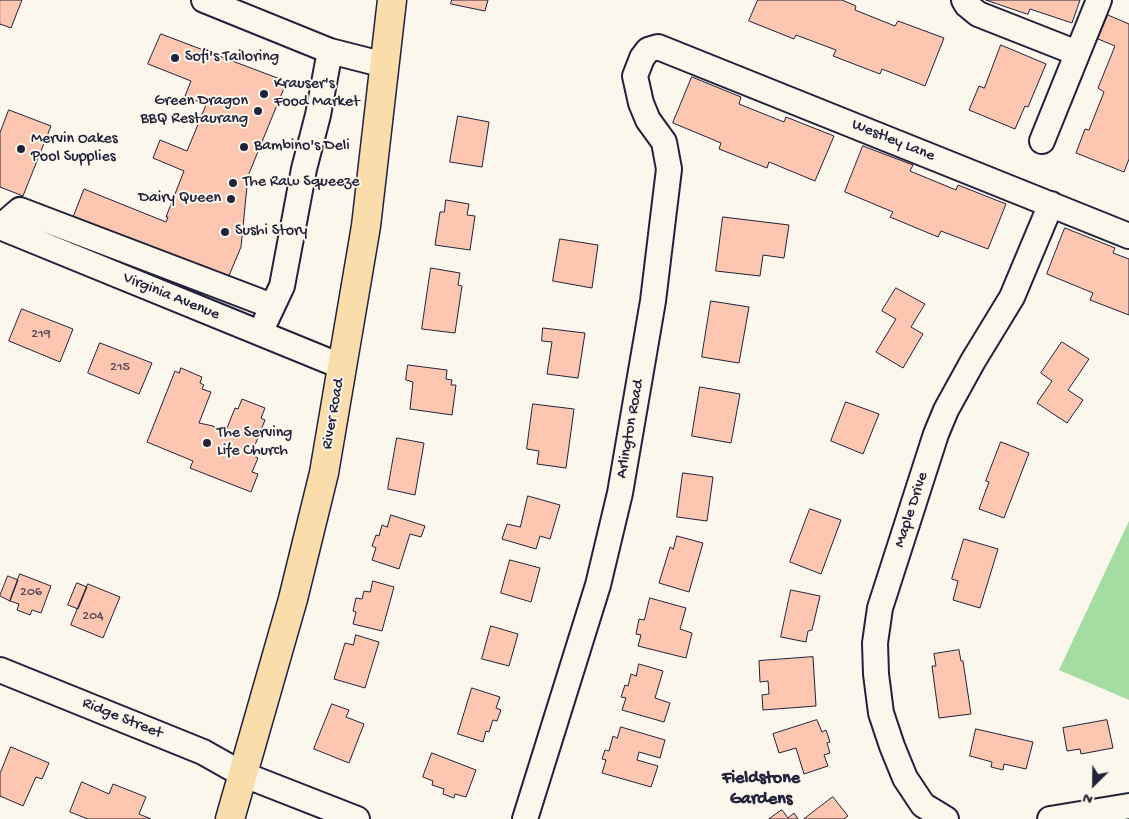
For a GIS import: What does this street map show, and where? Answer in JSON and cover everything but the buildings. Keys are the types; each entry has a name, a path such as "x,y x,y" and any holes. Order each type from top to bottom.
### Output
{"main road":[{"name":"River Road","path":"230,819 293,600 324,473 366,226 392,0"}],"street":[{"path":"204,0 330,51 385,66"},
{"path":"964,0 978,14 1077,53"},
{"path":"1042,141 1099,0"},
{"name":"Westley Lane","path":"658,46 1129,236"},
{"name":"Arlington Road","path":"525,819 598,584 620,492 636,400 653,301 669,168 664,142 648,120 641,103 635,76 642,58 648,50 658,46"},
{"path":"259,332 282,286 304,169 318,115 330,51"},
{"name":"Maple Drive","path":"946,819 923,805 905,778 892,746 882,713 876,674 875,643 880,608 936,434 946,410 972,361 1012,297 1051,204"},
{"path":"0,227 20,210 272,306"},
{"path":"34,241 44,219"},
{"name":"Virginia Avenue","path":"0,227 343,367"},
{"path":"104,270 114,246"},
{"name":"Ridge Street","path":"0,670 203,752 242,774 357,819"},
{"path":"1050,819 1129,806"}],"green space":[{"path":"1129,521 1129,700 1059,670"}],"place":[{"name":"Sofi's Tailoring","path":"175,58"},
{"name":"Krauser's Food Market","path":"264,94"},
{"name":"Green Dragon BBQ Restaurang","path":"258,111"},
{"name":"Bambino's Deli","path":"244,147"},
{"name":"Mervin Oakes Pool Supplies","path":"21,149"},
{"name":"The Raw Squeeze","path":"233,183"},
{"name":"Dairy Queen","path":"231,199"},
{"name":"Sushi Story","path":"225,232"},
{"name":"The Serving Life Church","path":"207,443"}],"district":[{"name":"Fieldstone Gardens","path":"761,790"}]}
